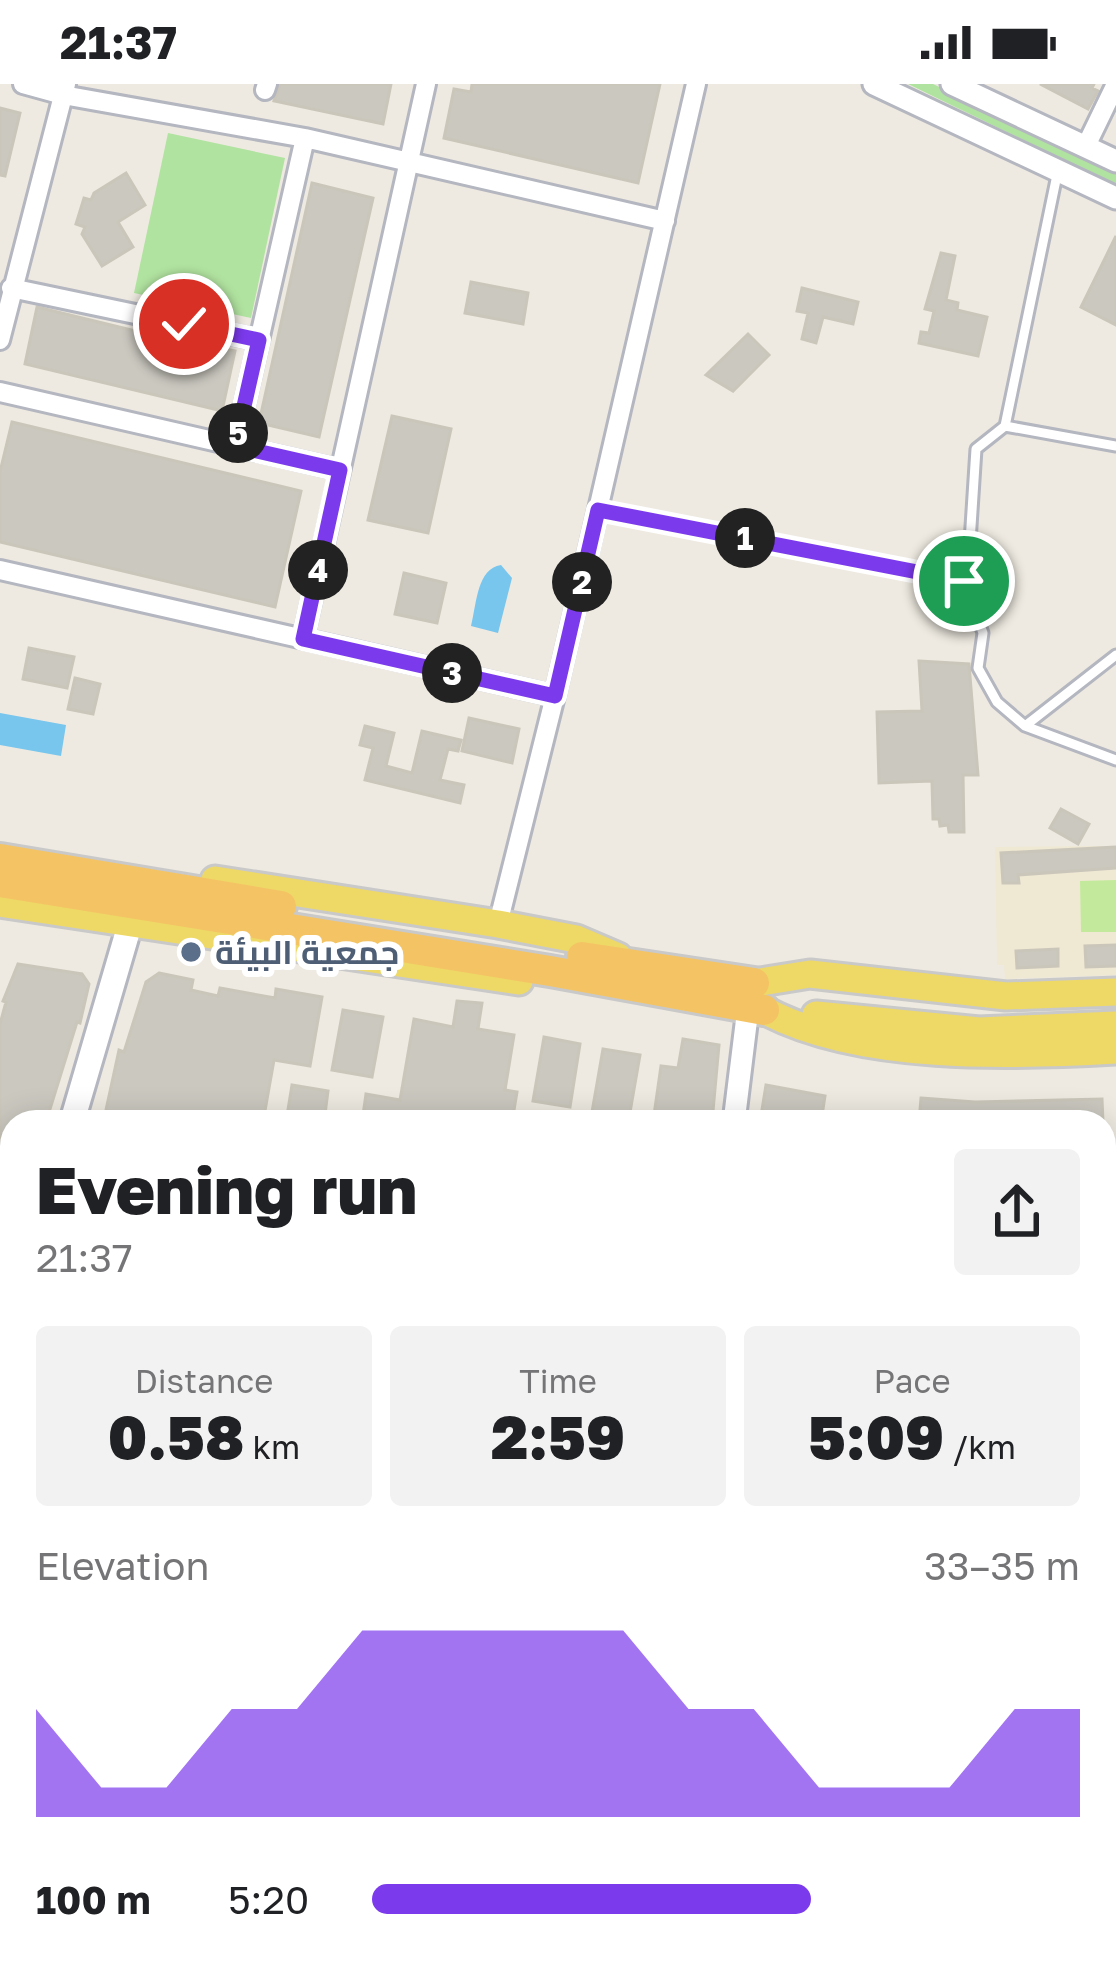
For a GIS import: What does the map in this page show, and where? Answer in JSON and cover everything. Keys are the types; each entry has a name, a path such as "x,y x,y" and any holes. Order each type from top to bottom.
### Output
{"highway":[{"path":"0,860 756,1000"},
{"path":"0,882 631,975"}],"main road":[{"path":"0,845 576,939 606,949 631,975 582,990 0,903"},
{"path":"75,1110 130,923"},
{"path":"756,1000 811,974 1006,996 1116,992"},
{"path":"756,1000 986,1013 1116,1007"},
{"path":"756,1000 980,1031 1116,1025"},
{"path":"756,1000 818,1033 914,1048 992,1054 1116,1050"}],"street":[{"path":"23,84 305,138 665,221"},
{"path":"303,639 426,84"},
{"path":"498,924 696,84"},
{"path":"874,84 1116,198"},
{"path":"952,84 983,91 1116,161"},
{"path":"1086,146 1116,84"},
{"path":"0,340 64,89"},
{"path":"235,446 305,138"},
{"path":"11,288 259,340"},
{"path":"0,392 340,470"},
{"path":"0,570 555,696"},
{"path":"736,1110 756,1000"}],"lane":[{"path":"970,542 976,449 1005,426 1059,170"},
{"path":"1005,426 1116,446"},
{"path":"598,510 964,581 983,633 978,668 997,702 1025,726 1116,760"},
{"path":"1025,726 1116,655"}],"shaded area":[{"path":"1116,846 1116,975 1005,979 1004,965 997,965 995,847"}],"green space":[{"path":"908,84 933,84 1116,172 1116,185"},
{"path":"168,133 285,158 251,318 134,293"},
{"path":"1116,880 1116,932 1081,932 1080,881"}],"water":[{"path":"501,565 512,578 498,633 471,626 483,580"},
{"path":"0,713 66,725 61,756 0,745"}],"building":[{"path":"280,84 391,84 383,124 274,101"},
{"path":"472,84 660,84 638,183 444,138 454,89 471,92"},
{"path":"1040,84 1094,84 1092,88 1098,91 1088,109"},
{"path":"0,108 20,113 5,176 0,175"},
{"path":"126,173 145,205 118,222 133,247 102,266 82,234 85,227 76,224 84,198 91,200 94,193"},
{"path":"312,183 373,198 319,437 259,423"},
{"path":"1116,236 1116,325 1081,307"},
{"path":"941,253 955,256 946,300 958,303 957,310 987,317 978,356 919,343 921,332 929,333 934,311 925,309"},
{"path":"471,282 528,293 523,324 465,313"},
{"path":"802,288 858,302 853,324 823,317 816,343 802,339 808,313 797,311"},
{"path":"37,307 235,351 222,411 25,364"},
{"path":"748,334 769,355 733,391 706,375"},
{"path":"392,416 451,429 428,533 368,520"},
{"path":"12,422 301,491 275,607 0,542 0,472"},
{"path":"404,573 446,583 437,623 395,614"},
{"path":"29,648 74,657 67,688 23,679"},
{"path":"919,661 969,664 978,775 963,775 964,832 949,832 948,825 940,826 939,819 933,819 932,781 879,783 877,712 922,711"},
{"path":"75,678 100,684 93,714 68,709"},
{"path":"469,718 519,729 512,763 462,751"},
{"path":"365,726 394,733 386,766 412,773 422,731 461,740 458,751 448,749 440,780 464,785 460,803 365,780 373,748 360,745"},
{"path":"1061,809 1089,824 1078,844 1050,828"},
{"path":"1116,847 1116,868 1018,875 1019,883 1003,883 1001,853"},
{"path":"1116,945 1116,966 1086,967 1085,946"},
{"path":"1058,949 1058,966 1017,968 1016,951"},
{"path":"18,964 82,974 89,984 50,1110 0,1110 3,1001"},
{"path":"159,973 193,980 191,990 218,996 220,988 275,998 276,989 322,997 310,1066 274,1060 265,1110 106,1110 119,1050 124,1052 146,982"},
{"path":"457,1001 482,1003 478,1029 514,1035 505,1090 517,1092 514,1110 364,1110 366,1094 400,1100 414,1019 453,1027"},
{"path":"343,1010 383,1017 372,1077 332,1070"},
{"path":"544,1037 580,1044 570,1107 533,1101"},
{"path":"683,1039 719,1045 713,1110 655,1110 661,1066 678,1068"},
{"path":"603,1049 640,1055 630,1110 592,1110"},
{"path":"292,1085 328,1091 326,1110 288,1110"},
{"path":"766,1085 825,1096 823,1110 762,1110"},
{"path":"921,1098 975,1102 1102,1099 1102,1110 920,1110"}],"place":[{"name":"جمعية البيئة","path":"191,952"}],"route":[{"path":"184,324 259,340 235,446 340,470 303,639 555,696 598,510 964,581"}]}
